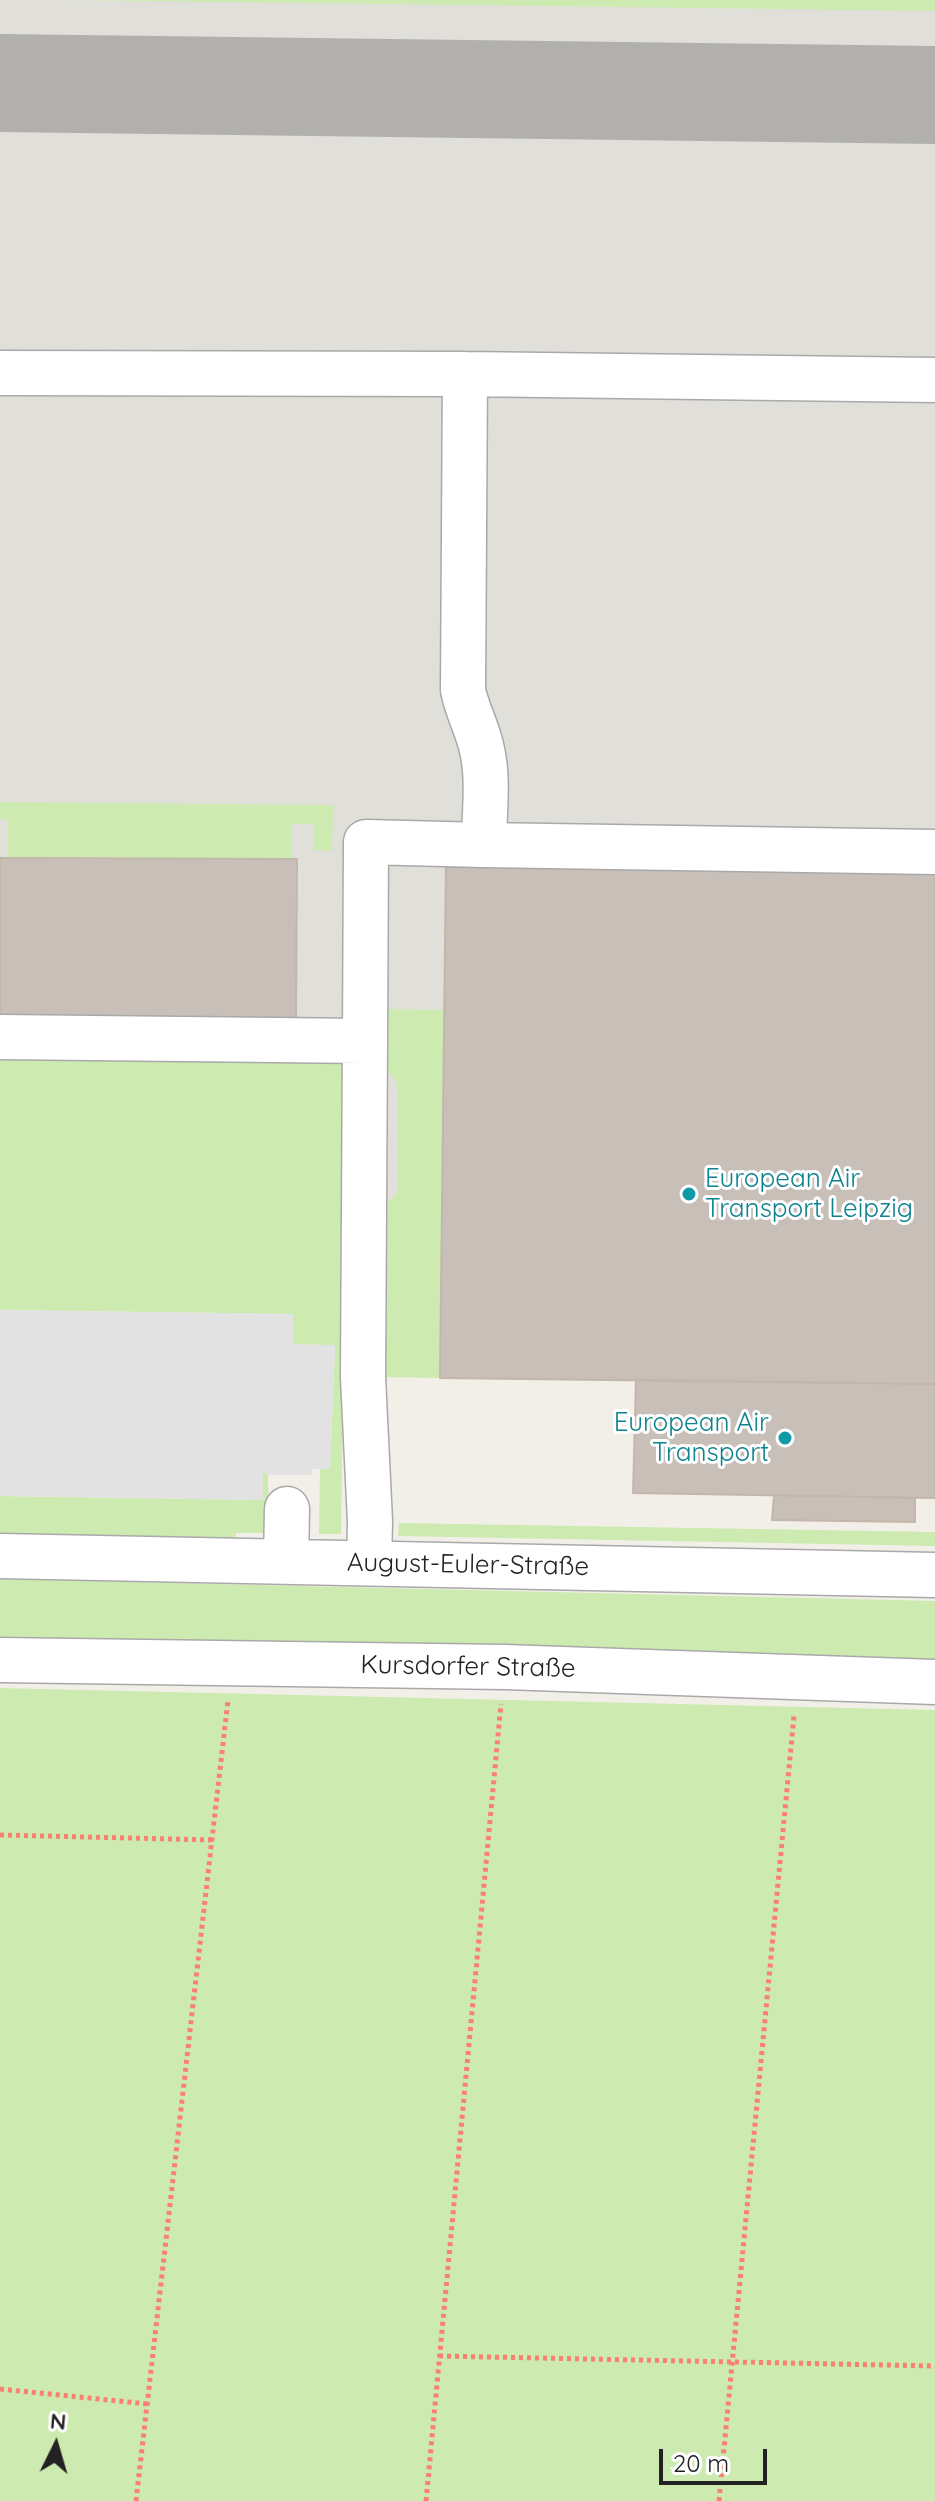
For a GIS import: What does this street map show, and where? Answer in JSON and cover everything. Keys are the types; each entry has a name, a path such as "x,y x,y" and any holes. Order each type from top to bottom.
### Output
{"street":[{"path":"0,373 465,374 935,380"},
{"path":"465,374 463,690 482,747 485,767 484,845"},
{"path":"369,1563 363,1377 366,842 935,852"},
{"path":"0,1037 365,1041"},
{"path":"286,1561 287,1509"},
{"name":"August-Euler-Straße","path":"0,1556 935,1575"},
{"name":"Kursdorfer Straße","path":"0,1660 505,1667 935,1682"}],"path":[{"path":"136,2501 232,1664"},
{"path":"426,2501 505,1667"},
{"path":"719,2501 798,1675"},
{"path":"0,1835 214,1840"},
{"path":"439,2356 935,2366"},
{"path":"0,2389 148,2404"}],"shaded area":[{"path":"0,0 935,0 935,1498 633,1493 636,1380 343,1376 343,1287 0,1273"},
{"path":"0,1310 293,1314 293,1344 335,1345 330,1469 312,1469 312,1475 268,1475 263,1471 263,1500 0,1496"}],"green space":[{"path":"66,0 935,0 935,11"},
{"path":"0,802 333,805 332,851 313,850 314,824 292,824 291,859 8,858 8,820 0,819"},
{"path":"381,1009 444,1010 440,1378 377,1377 379,1212 397,1193 398,1084 381,1063"},
{"path":"0,1048 324,1051 348,1071 341,1534 319,1534 320,1469 330,1469 335,1346 292,1344 292,1314 0,1310"},
{"path":"263,1470 268,1475 269,1533 236,1533 235,1540 0,1536 0,1496 263,1500"},
{"path":"399,1523 935,1532 935,1546 398,1536"},
{"path":"0,1579 935,1601 935,1662 0,1648"},
{"path":"0,1688 935,1710 935,2501 0,2501"}],"building":[{"path":"0,858 297,859 296,1022 0,1020"},
{"name":"European Air Transport Leipzig","path":"446,861 935,867 935,1384 440,1378"},
{"name":"European Air Transport","path":"636,1380 935,1384 935,1498 633,1493"},
{"path":"774,1495 915,1498 915,1522 772,1520"}],"taxiway":[{"path":"0,83 935,95"}],"place":[{"name":"European Air Transport Leipzig","path":"689,1194"},
{"name":"European Air Transport","path":"785,1438"}]}
